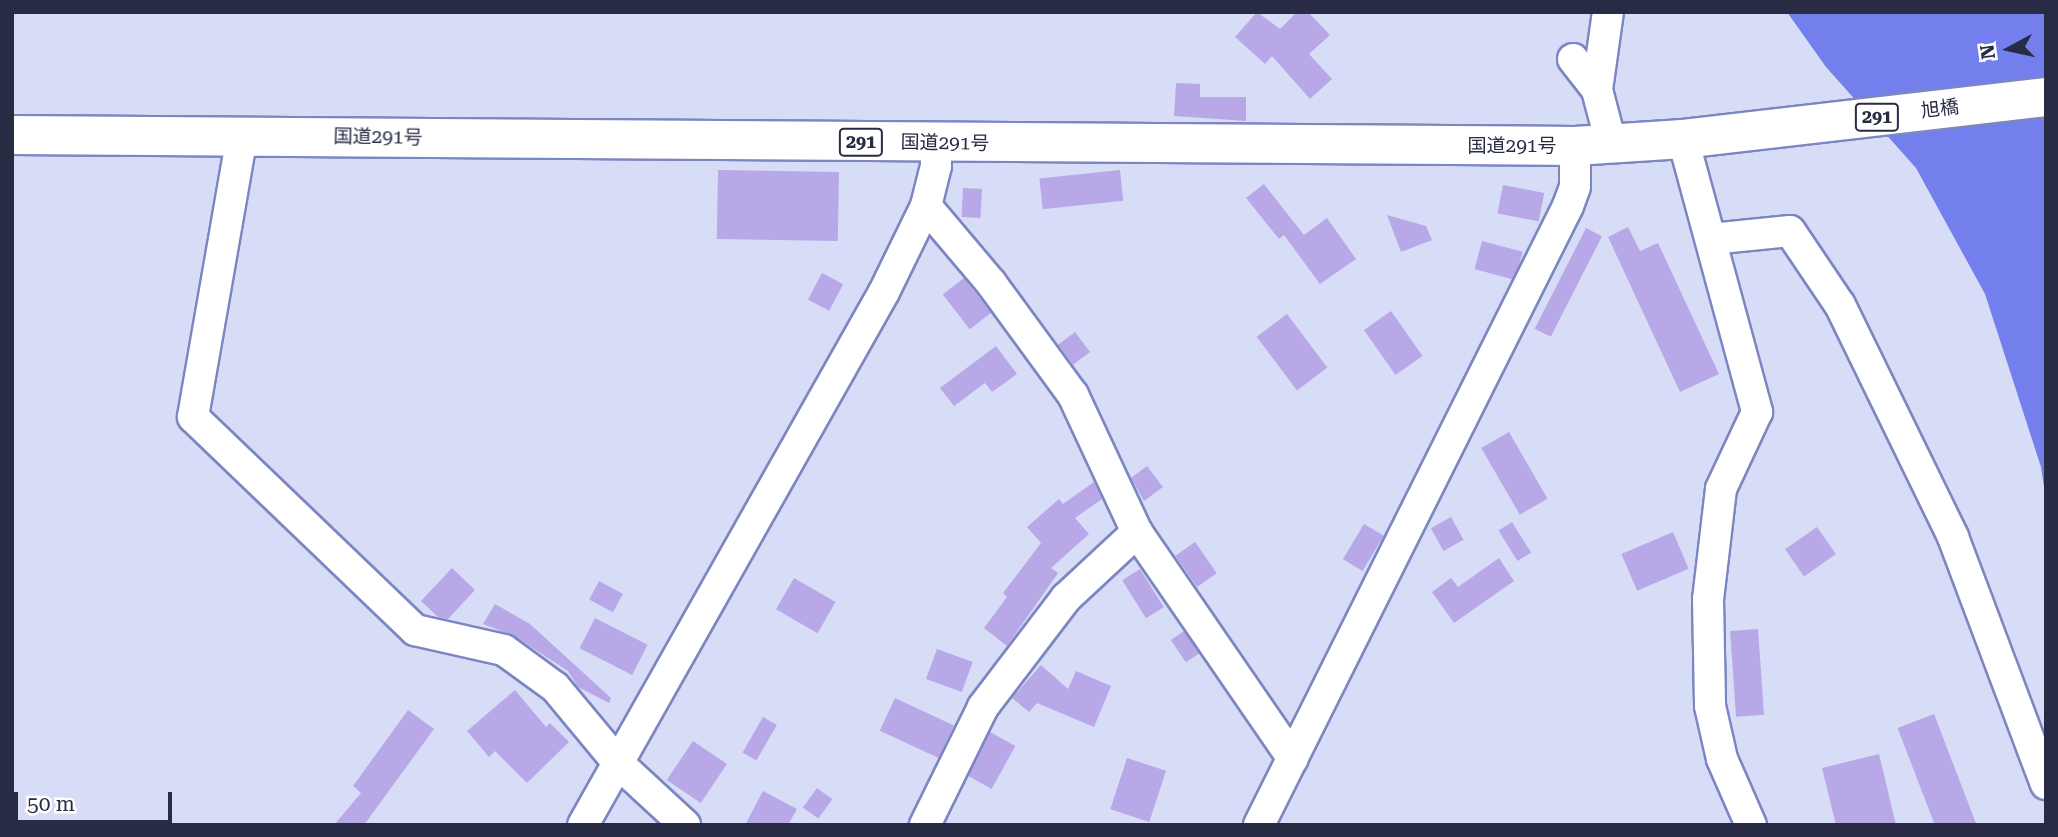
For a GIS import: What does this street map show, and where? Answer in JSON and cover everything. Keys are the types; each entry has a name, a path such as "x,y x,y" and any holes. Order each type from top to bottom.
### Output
{"highway":[{"name":"旭橋","path":"1696,138 2046,97"},
{"name":"国道291号","path":"12,135 936,143 1593,145 1696,138"}],"street":[{"path":"1259,825 1568,206 1593,145 1597,90 1608,12"},
{"path":"1573,59 1597,90"},
{"path":"242,136 193,417 415,630 504,650 555,687 619,764 685,825"},
{"path":"1696,138 1711,239 1757,412 1721,489 1708,599 1710,706 1722,759 1751,825"},
{"path":"583,825 878,303 926,206 936,166 936,143"},
{"path":"926,206 991,283 1073,394 1137,531 1293,759"},
{"path":"1711,239 1790,231 1840,305 1953,537 2046,784"},
{"path":"925,825 983,708 1066,598 1137,531"}],"water":[{"path":"1787,12 2046,12 2046,500 2041,467 1985,294 1916,168 1826,67"}],"building":[{"path":"1257,12 1280,29 1297,12 1308,12 1330,35 1309,54 1332,79 1310,99 1272,56 1265,64 1235,37"},
{"path":"1176,83 1200,84 1200,97 1246,97 1246,121 1174,116"},
{"path":"718,170 839,172 838,241 717,239"},
{"path":"1120,170 1123,201 1043,209 1039,178"},
{"path":"1264,184 1304,235 1327,218 1356,259 1320,284 1284,235 1279,239 1246,198"},
{"path":"1503,185 1544,193 1539,221 1497,213"},
{"path":"963,188 982,189 980,218 961,217"},
{"path":"1387,215 1426,226 1432,240 1401,252"},
{"path":"1628,227 1640,251 1658,243 1719,374 1680,392 1608,237"},
{"path":"1586,228 1602,236 1551,337 1535,329"},
{"path":"1482,241 1523,252 1515,280 1474,269"},
{"path":"822,273 843,284 829,311 808,299"},
{"path":"964,278 991,313 970,329 943,295"},
{"path":"1391,311 1423,356 1396,375 1364,330"},
{"path":"1287,314 1327,368 1297,390 1257,337"},
{"path":"1075,332 1090,352 1073,365 1058,345"},
{"path":"996,346 1017,374 992,392 985,383 954,406 940,388"},
{"path":"1509,432 1548,499 1520,515 1481,448"},
{"path":"1147,466 1163,487 1144,501 1131,478"},
{"path":"1094,482 1102,499 1075,518 1089,534 1051,568 1058,573 1007,646 984,628 1007,597 1003,593 1041,543 1027,527 1059,499 1063,504"},
{"path":"1451,517 1464,540 1443,551 1431,528"},
{"path":"1512,522 1531,553 1518,561 1498,530"},
{"path":"1364,524 1384,536 1363,571 1343,559"},
{"path":"1817,527 1836,554 1804,576 1785,549"},
{"path":"1673,532 1689,569 1637,591 1621,554"},
{"path":"1195,542 1217,573 1197,587 1175,556"},
{"path":"1499,558 1514,581 1454,623 1432,592 1451,578 1458,587"},
{"path":"452,568 475,590 448,619 438,617 421,601"},
{"path":"1140,569 1164,607 1146,618 1122,580"},
{"path":"794,578 836,602 818,633 776,609"},
{"path":"599,581 623,594 613,612 589,600"},
{"path":"495,604 530,624 611,698 609,703 578,687 568,671 514,636 483,624"},
{"path":"595,618 648,645 632,675 580,648"},
{"path":"1758,629 1764,715 1736,717 1730,631"},
{"path":"1184,631 1199,653 1186,662 1171,640"},
{"path":"937,649 973,662 962,692 926,679"},
{"path":"1041,665 1068,689 1076,671 1111,686 1094,727 1037,703 1029,712 1012,698"},
{"path":"515,690 546,727 550,723 569,742 527,783 495,751 489,757 467,731"},
{"path":"895,698 954,725 939,758 880,731"},
{"path":"408,710 434,729 364,825 334,825 361,793 353,786"},
{"path":"1934,714 1977,825 1935,825 1898,728"},
{"path":"763,717 777,725 756,761 742,753"},
{"path":"990,732 1015,746 992,789 966,775"},
{"path":"693,741 727,764 701,803 667,780"},
{"path":"1879,754 1896,825 1836,825 1822,768"},
{"path":"1127,758 1166,771 1149,822 1110,809"},
{"path":"817,788 832,799 818,819 803,807"},
{"path":"763,791 797,809 788,825 745,825"}]}
